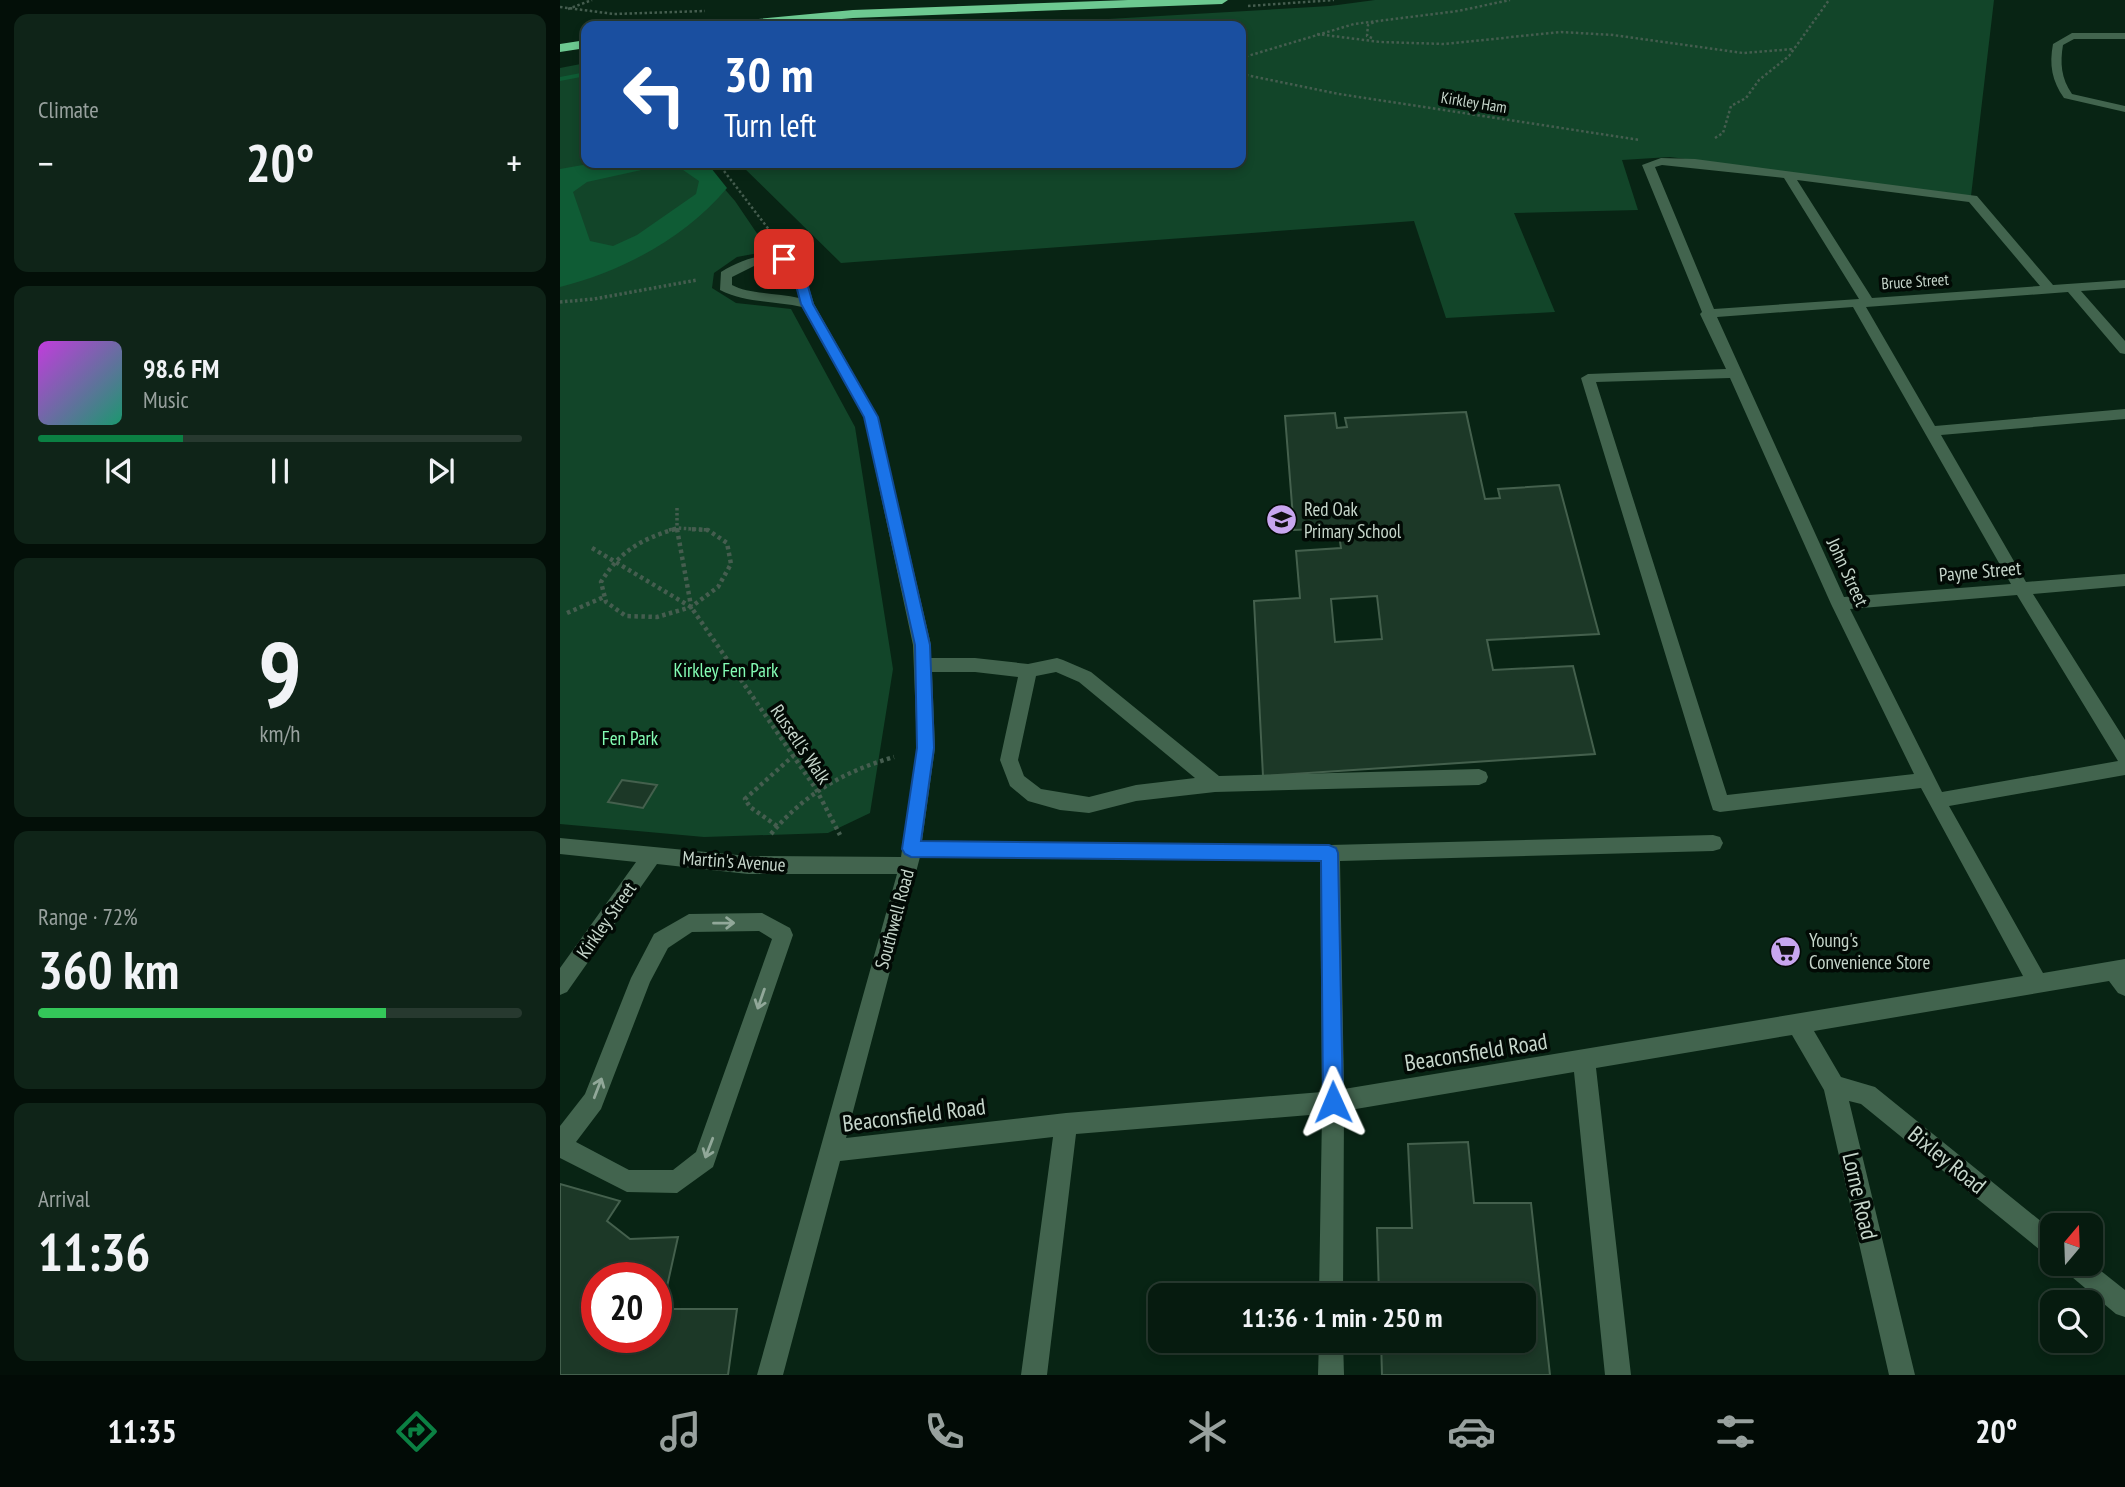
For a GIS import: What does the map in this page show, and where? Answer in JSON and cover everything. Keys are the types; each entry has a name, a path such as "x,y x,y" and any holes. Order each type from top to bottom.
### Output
{"highway":[{"path":"779,21 853,14 1222,0"},
{"path":"560,48 581,45"}],"street":[{"path":"2125,36 2072,36 2058,44 2055,60 2059,81 2068,96 2125,109"},
{"path":"1694,158 1789,177 1973,199 2049,289"},
{"name":"John Street","path":"1694,158 1648,164 1707,314 1839,604 1936,800 2038,984"},
{"path":"1789,177 1863,303 1931,431 2022,589 2125,756"},
{"path":"796,265 784,259 762,258 741,265 726,275 725,287 740,295 772,296 807,304"},
{"name":"Southwell Road","path":"770,1375 910,858 926,748 922,645 871,417 807,304 796,265"},
{"name":"Bruce Street","path":"1707,314 2125,284"},
{"path":"2071,287 2125,350"},
{"path":"1734,373 1588,378 1720,804 1926,780"},
{"path":"1931,431 2125,414"},
{"name":"Payne Street","path":"1839,604 2125,580"},
{"path":"923,665 975,665 1028,671 1057,665 1085,677 1215,783"},
{"path":"1028,671 1009,760 1017,781 1035,795 1060,802 1090,804 1136,793 1215,783 1479,777"},
{"path":"1936,800 2125,767"},
{"name":"Martin's Avenue","path":"560,846 748,865 857,866 910,858 1329,853 1713,843"},
{"path":"1329,853 1333,1102 1331,1283"},
{"name":"Kirkley Street","path":"560,985 652,855"},
{"path":"762,922 783,935 705,1159 677,1182 627,1181 560,1145 593,1101 641,978 662,941 689,923 762,922"},
{"name":"Beaconsfield Road","path":"831,1151 1066,1124 1333,1102 2038,984 2121,975"},
{"name":"Lorne Road","path":"1798,1025 1834,1086 1902,1375"},
{"path":"1584,1061 1618,1375"},
{"name":"Bixley Road","path":"1834,1086 1867,1095 2040,1235"},
{"path":"1034,1375 1066,1124"},
{"path":"2089,1276 2125,1305"},
{"path":"1331,1353 1331,1375"}],"path":[{"path":"568,9 592,0"},
{"path":"1246,56 1317,34 1380,19 1458,11 1510,0"},
{"path":"1694,158 1712,139 1723,133 1731,106 1745,98 1759,80 1789,56 1829,0"},
{"path":"560,7 583,13 657,15 717,10"},
{"path":"1380,19 1368,25 1366,31 1367,36 1380,42"},
{"path":"1317,34 1380,42 1444,44 1562,32 1613,35 1743,52 1794,49"},
{"name":"Kirkley Ham","path":"1246,75 1339,94 1648,142"},
{"path":"722,168 796,265"},
{"path":"560,302 594,299 726,275"},
{"name":"Russell's Walk","path":"677,508 677,528 691,607"},
{"path":"677,528 708,530 727,543 731,564 718,587 691,607 657,617 626,616 606,602 601,582 614,559 642,538 677,528"},
{"name":"Russell's Walk","path":"592,548 691,607 816,789 857,866"},
{"path":"567,613 604,597"},
{"path":"748,865 777,826 816,789 871,763 926,748"},
{"path":"777,826 750,807 745,799 793,756"}],"green space":[{"path":"1375,0 1994,0 1971,196 1670,157 1622,160 1638,210 1514,213 1555,312 1446,318 1414,221 841,263 744,168 1246,168 1246,21 1073,21 1330,6"},
{"name":"Kirkley Fen Park","path":"581,64 581,168 706,168 735,201 769,251 737,257 714,273 712,288 736,303 791,309 855,427 893,669 870,813 828,833 704,837 560,824 560,68"}],"shaded area":[{"path":"581,165 581,168 650,168 587,182 573,192 590,241 613,246 637,235 696,194 699,181 680,168 711,168 727,188 692,222 651,250 607,272 560,287 560,169"}],"building":[{"path":"1466,412 1485,499 1500,498 1498,489 1559,485 1599,634 1487,640 1493,670 1573,666 1595,754 1263,776 1254,601 1300,598 1296,551 1341,548 1338,528 1294,530 1285,416 1335,413 1337,428 1347,427 1345,418","holes":["1377,596 1382,639 1335,642 1331,599"]},
{"path":"622,780 657,785 643,808 608,802"},
{"path":"1468,1142 1474,1203 1531,1203 1550,1375 1382,1375 1381,1353 1536,1353 1536,1283 1379,1283 1377,1228 1412,1228 1408,1144"},
{"path":"560,1184 620,1201 607,1221 630,1239 678,1237 672,1264 581,1262 581,1353 672,1353 672,1309 737,1309 728,1375 560,1375"}],"waterway":[{"path":"560,79 581,75"}],"place":[{"name":"Red Oak Primary School","path":"1281,520"},
{"name":"Young's Convenience Store","path":"1786,951"}],"route":[{"path":"784,259 796,265 807,304 871,417 922,645 926,748 911,849 1329,853 1333,1102"}],"park label":[{"name":"Fen Park","path":"630,738"}]}
